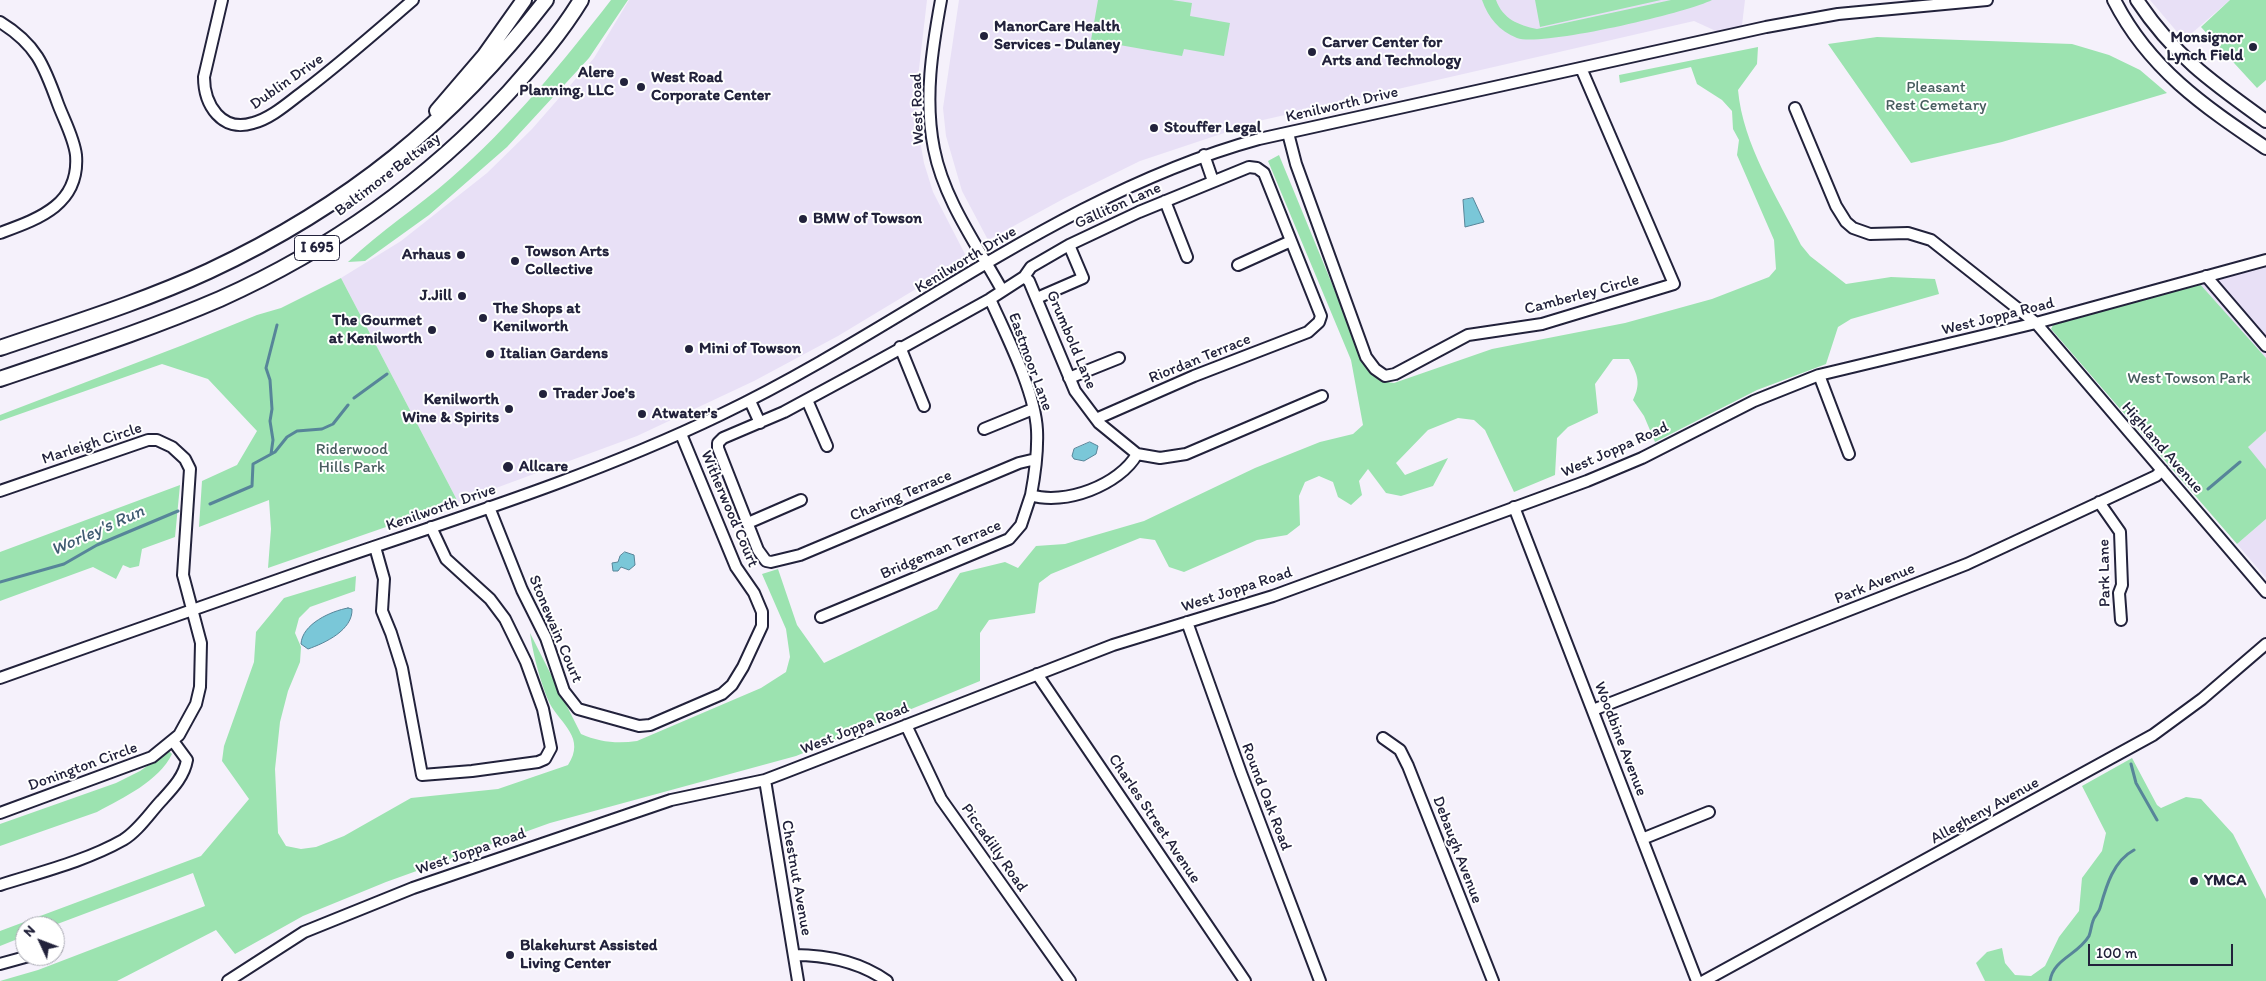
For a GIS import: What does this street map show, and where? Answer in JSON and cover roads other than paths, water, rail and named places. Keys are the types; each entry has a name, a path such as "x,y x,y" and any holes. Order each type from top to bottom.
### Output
{"highway":[{"path":"363,182 432,118 485,56 524,0"},
{"name":"Baltimore Beltway","path":"0,348 148,296 207,272 265,244 313,216 363,182 437,123 508,49 546,0"},
{"name":"Baltimore Beltway","path":"0,379 220,299 280,269 330,240 381,206 457,144 530,68 582,0"}],"main road":[{"path":"2114,0 2152,59 2176,83 2206,107 2266,148"},
{"path":"2138,0 2168,43 2191,65 2266,121"}],"street":[{"name":"Dublin Drive","path":"222,0 204,78 206,100 212,110 222,119 243,125 267,117 293,100 341,62 413,0"},
{"name":"West Road","path":"941,0 930,80 930,120 934,148 953,203 988,264"},
{"name":"Kenilworth Drive","path":"0,678 431,528 599,467 680,434 750,401 835,355 1082,209 1155,174 1204,155 1288,133 1766,27 1829,16 1987,0"},
{"path":"0,22 27,42 40,59 76,154 71,184 53,209 39,218 0,232"},
{"name":"Camberley Circle","path":"1288,133 1296,164 1366,357 1385,376 1395,374 1468,335 1542,324 1674,284 1581,68"},
{"name":"Highland Avenue","path":"1796,108 1836,206 1846,222 1853,228 1870,234 1908,233 1931,240 2036,324 2266,592"},
{"path":"1204,155 1213,181"},
{"name":"Galliton Lane","path":"748,524 718,448 718,443 723,438 760,423 807,400 990,298 1024,277 1031,267 1069,245 1165,200 1249,167 1257,168 1264,173 1291,241"},
{"path":"1165,200 1188,257"},
{"path":"1238,265 1291,241"},
{"name":"Riordan Terrace","path":"1096,419 1194,376 1308,332 1314,327 1321,316 1291,241"},
{"path":"1037,298 1083,278 1069,245"},
{"name":"West Joppa Road","path":"228,981 304,932 396,895 671,800 718,788 765,780 1113,646 1273,596 1642,458 1754,401 1819,375 2036,324 2266,260"},
{"path":"988,264 1002,290"},
{"path":"2206,276 2266,346"},
{"name":"Grumbold Lane","path":"1024,277 1030,281 1069,378 1081,400 1111,434 1137,454"},
{"name":"Eastmoor Lane","path":"990,298 1034,409 1037,429 1036,458 1031,495"},
{"path":"900,348 924,406"},
{"path":"1069,378 1119,358"},
{"path":"1819,375 1849,454"},
{"path":"1031,495 1056,499 1079,494 1123,472 1131,465 1137,454 1160,458 1186,454 1322,396"},
{"path":"807,400 827,446"},
{"path":"750,401 760,423"},
{"path":"984,429 1034,409"},
{"name":"Witherwood Court","path":"680,434 736,567 757,599 762,612 762,626 732,685 722,694 688,709"},
{"name":"Marleigh Circle","path":"0,490 148,440 157,440 172,447 185,459 190,469 183,575 191,611"},
{"name":"Charing Terrace","path":"748,524 761,556 766,561 777,562 800,555 1019,463 1036,458"},
{"name":"Park Avenue","path":"1592,710 1967,564 2156,476 2162,470"},
{"name":"Bridgeman Terrace","path":"821,617 1009,539 1021,525 1031,495"},
{"path":"748,524 801,500"},
{"name":"Park Lane","path":"2099,502 2120,532 2122,585 2119,593 2121,620"},
{"name":"Stonewain Court","path":"489,507 522,590 546,638 564,691 578,709 639,726 650,725 688,709"},
{"name":"Woodbine Avenue","path":"1514,507 1697,981"},
{"path":"375,547 384,579 382,611 392,633 402,668 422,775 472,772 538,762 545,759 551,748 542,709 526,662 505,619 490,599 446,558 431,528"},
{"name":"Donington Circle","path":"0,813 152,758 173,741 189,720 196,704 200,687 201,643 191,611"},
{"name":"Round Oak Road","path":"1187,622 1241,773 1320,981"},
{"name":"Allegheny Avenue","path":"1704,981 2154,735 2202,699 2266,644"},
{"name":"Charles Street Avenue","path":"1037,674 1245,981"},
{"name":"Piccadilly Road","path":"906,725 941,799 1070,981"},
{"name":"Debaugh Avenue","path":"1382,738 1400,750 1408,766 1493,981"},
{"path":"0,885 105,848 124,839 134,831 174,786 185,770 187,760 173,741"},
{"name":"Chestnut Avenue","path":"765,780 798,981"},
{"path":"1642,839 1709,812"},
{"path":"794,955 834,958 858,966 887,981"},
{"path":"0,964 15,960"}],"water":[{"path":"1473,198 1484,222 1465,227 1463,200"},
{"path":"1090,442 1098,446 1096,454 1084,461 1074,459 1072,456 1074,449"},
{"path":"625,552 634,555 635,565 629,570 621,567 618,571 613,571 612,563 618,562 620,556"},
{"path":"348,608 352,609 351,617 337,635 308,649 301,644 306,630 318,620 326,615"}],"waterway":[{"name":"Worley's Run","path":"271,454 273,440 270,421 272,409 270,380 266,368 277,325"},
{"path":"354,398 387,374"},
{"name":"Worley's Run","path":"210,504 252,486 253,464 275,452 287,437 297,431 322,429 333,424 348,405"},
{"path":"2208,489 2240,462"},
{"name":"Worley's Run","path":"0,582 64,564 97,545 178,511"},
{"path":"2131,764 2136,783 2157,820"},
{"path":"2050,981 2056,967 2079,948 2089,936 2111,875 2121,861 2134,850"}],"place":[{"name":"ManorCare Health Services - Dulaney","path":"984,36"},
{"name":"Monsignor Lynch Field","path":"2253,47"},
{"name":"Carver Center for Arts and Technology","path":"1312,52"},
{"name":"Alere Planning, LLC","path":"624,82"},
{"name":"West Road Corporate Center","path":"641,87"},
{"name":"Stouffer Legal","path":"1154,128"},
{"name":"BMW of Towson","path":"803,219"},
{"name":"Arhaus","path":"461,255"},
{"name":"Towson Arts Collective","path":"515,261"},
{"name":"J.Jill","path":"462,296"},
{"name":"The Shops at Kenilworth","path":"483,318"},
{"name":"The Gourmet at Kenilworth","path":"432,330"},
{"name":"Mini of Towson","path":"689,349"},
{"name":"Italian Gardens","path":"490,354"},
{"name":"Trader Joe's","path":"543,394"},
{"name":"Kenilworth Wine & Spirits","path":"509,409"},
{"name":"Atwater's","path":"642,414"},
{"name":"Allcare","path":"508,467"},
{"name":"YMCA","path":"2194,881"},
{"name":"Blakehurst Assisted Living Center","path":"510,955"}],"park label":[{"name":"Pleasant Rest Cemetary","path":"1936,97"},
{"name":"West Towson Park","path":"2189,379"},
{"name":"Riderwood Hills Park","path":"352,459"}]}
